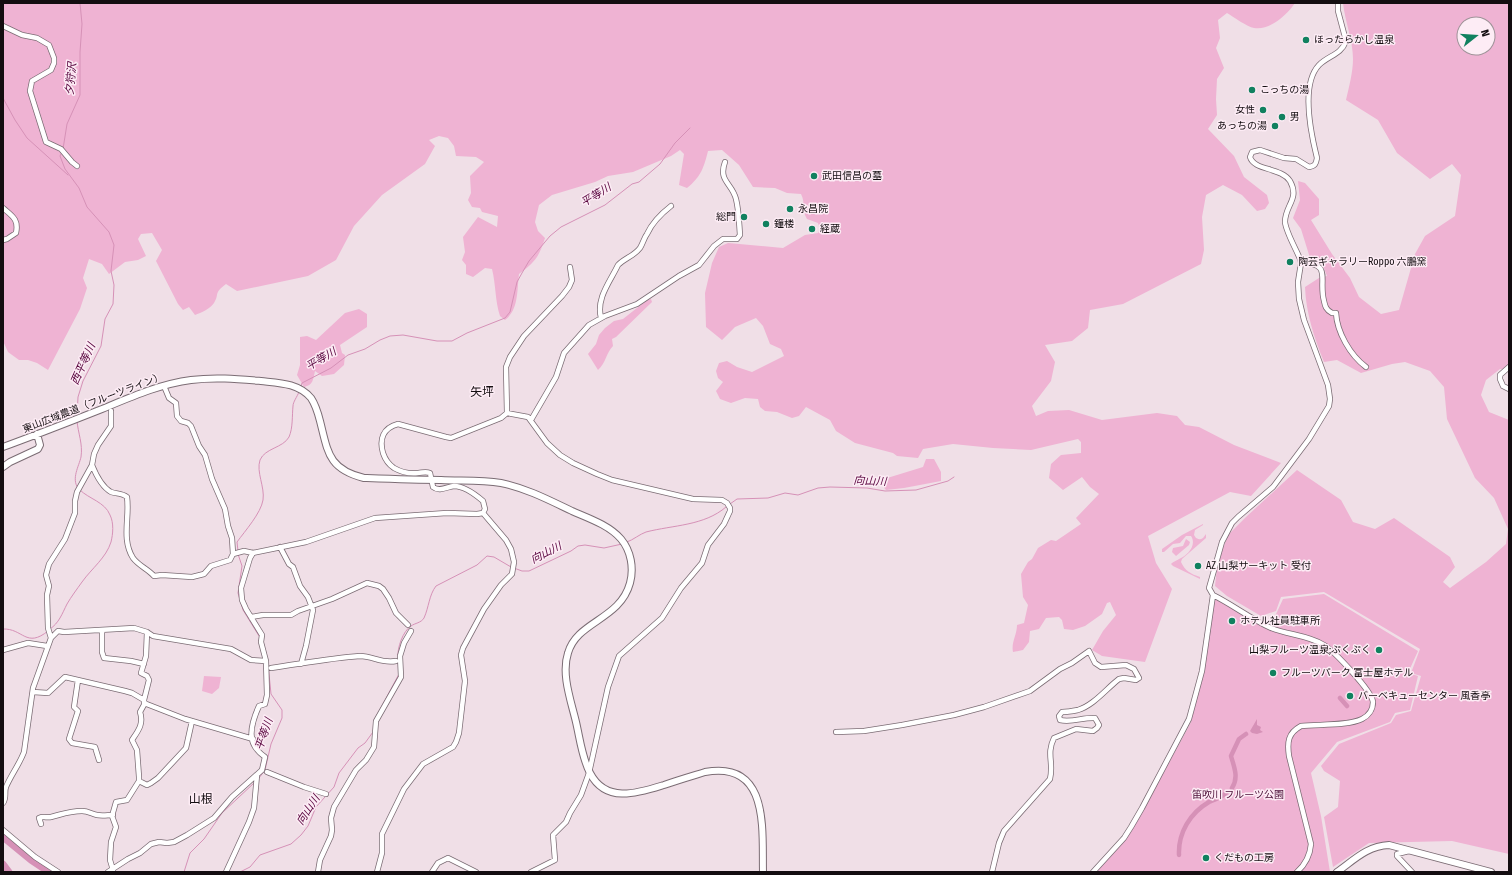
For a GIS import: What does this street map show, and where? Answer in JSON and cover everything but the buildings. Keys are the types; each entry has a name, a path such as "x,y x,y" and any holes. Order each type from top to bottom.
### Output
{"street":[{"path":"1296,872 1307,860 1311,844 1289,756 1287,746 1289,736 1295,729 1301,726 1347,723 1360,720 1370,713 1373,703 1372,698 1367,690 1344,664 1322,644 1272,628 1213,595 1209,588 1226,533 1238,517 1273,487 1309,439 1328,406 1330,398 1328,385 1304,320 1299,299 1298,282 1301,263 1285,224 1288,209 1294,197 1292,185 1280,172 1254,164 1250,157 1252,152 1260,150 1284,158 1298,160 1309,167 1315,165 1316,158 1309,121 1310,88 1314,71 1320,64 1342,49 1345,45 1346,41 1338,11 1338,3"},
{"path":"3,26 22,35 37,38 49,45 53,52 54,63 51,70 32,81 30,91 46,142 61,149 77,166"},
{"path":"531,420 556,377 564,353 590,325 601,318 637,304 679,276 699,265 714,246 723,240 737,239 740,235 737,200 723,176 725,162"},
{"path":"601,318 601,296 618,265 634,255 640,248 654,222 671,206"},
{"path":"3,208 14,218 18,225 16,232 7,239 3,240"},
{"path":"1301,263 1313,263 1319,266 1322,270 1322,290 1325,308 1332,313 1336,313 1337,321 1345,341 1361,364 1366,367"},
{"path":"507,413 506,367 510,357 524,336 562,296 572,280 570,267"},
{"path":"1509,367 1500,375 1503,386 1509,389"},
{"name":"東山広域農道（フルーツライン）","path":"3,447 144,392 190,380 221,377 285,383 305,392 312,400 319,416 327,449 331,457 341,469 355,476 364,478 486,481 516,486 596,522 610,530 621,539 630,557 632,570 630,584 622,601 615,609 578,636 571,645 565,664 571,703 589,773 596,782 606,789 626,795 643,792 714,770 729,772 743,778 751,785 756,793 759,803 761,813 763,872"},
{"path":"164,386 169,398 176,404 177,416 181,421 188,422 191,426 204,455 212,479 225,509 234,554"},
{"path":"3,803 5,800 6,788 21,762 24,752 33,692 50,636 48,628 47,595 49,586 46,575 49,564 65,539 75,513 77,491 92,466 94,454 98,445 111,426 111,412"},
{"path":"507,413 528,417 547,443 560,455 572,463 597,474 612,480 693,500 722,500 728,506 730,511 724,524 708,545 702,563 681,588 662,618 619,656 608,687 589,773 581,795 566,822 553,835 555,860 531,872"},
{"path":"92,466 101,482 111,492 124,494 127,497 128,506 125,536 127,545 134,558 154,576 162,575 192,577 204,574 211,566 230,560 234,554 244,551 253,553 306,542 375,518 447,512 477,514 483,512 486,509 485,505 479,498 460,487 434,488 430,473 427,471 407,473 388,464 381,443 381,437 389,428 398,424 446,438 451,438 501,418 507,413"},
{"path":"3,467 10,462 38,449 40,445 37,434"},
{"path":"377,872 382,853 382,834 404,789 423,764 453,747 456,742 459,733 465,681 461,655 463,648 484,609 501,585 512,574 514,562 511,549 506,540 483,512"},
{"path":"280,547 314,610 301,664"},
{"path":"110,871 140,853 151,844 159,842 167,843 187,835 214,818 232,797 262,770 265,757 253,744 253,739 254,719 259,706 265,704 267,695 266,661 261,642 262,636 242,600 241,588 250,558 253,553"},
{"path":"251,617 263,615 290,615 332,599 367,583 379,586 383,589 396,613 408,625"},
{"path":"1093,872 1124,838 1131,827 1189,719 1202,671 1213,595"},
{"path":"50,636 58,631 64,632 134,628 148,632 153,636 231,649 251,660 266,661"},
{"path":"102,630 102,652 104,658 144,664"},
{"path":"110,871 111,842 116,827 113,815 116,802 127,800 139,781 137,750 132,740 139,732 142,717 140,712 144,701 148,680 147,676 141,673 146,656 148,632"},
{"path":"318,872 320,860 331,836 331,818 334,807 356,770 366,760 374,747 376,721 402,677 400,656 404,643 411,632"},
{"path":"3,650 28,643 47,646"},
{"path":"836,732 864,731 902,725 954,715 984,707 1030,691 1060,669 1089,651 1095,663 1101,667 1126,665 1134,669 1139,678 1136,680 1124,678 1119,679 1086,706 1078,710 1062,712 1059,716 1060,720 1064,721 1095,718 1099,725 1092,731 1076,729 1054,738 1049,749 1051,766 1050,779 1004,831 999,843 992,872"},
{"path":"271,668 362,656 382,662 390,663 396,661"},
{"path":"33,692 48,693 65,678 78,680 132,693 144,701 192,721 253,739"},
{"path":"78,680 74,707 78,711 69,739 72,743 95,747 99,760"},
{"path":"139,781 147,785 151,784 186,748 192,721"},
{"path":"267,772 326,794"},
{"path":"226,872 254,808 258,774"},
{"path":"41,824 40,817 50,817 68,812 87,811 98,816 113,815"},
{"path":"3,830 35,857 58,872"},
{"path":"1337,872 1363,852 1380,845 1389,845 1412,850 1491,872"},
{"path":"1412,850 1397,854 1397,856 1412,872"},
{"path":"432,872 438,863 448,858 476,872"}],"green space":[{"path":"3,3 1295,3 1282,17 1266,27 1251,27 1227,13 1218,20 1220,38 1216,48 1224,68 1217,79 1217,115 1208,129 1234,156 1244,177 1267,195 1269,203 1265,209 1257,211 1242,195 1223,185 1206,195 1202,217 1204,250 1201,264 1123,304 1090,310 1088,328 1072,341 1045,345 1055,362 1051,381 1032,406 1036,416 1048,411 1069,410 1102,420 1157,413 1177,416 1185,425 1199,427 1234,445 1281,463 1251,496 1230,492 1148,536 1156,563 1172,589 1145,662 1102,656 1092,650 1103,631 1116,615 1110,602 1107,603 1102,614 1085,626 1073,630 1064,629 1062,620 1059,617 1046,618 1039,629 1030,631 1029,642 1023,650 1013,652 1017,625 1024,623 1028,605 1023,597 1021,574 1038,548 1051,540 1056,541 1081,524 1076,518 1099,494 1090,487 1082,477 1063,490 1049,478 1051,464 1061,455 1081,453 1081,442 1078,439 1031,450 953,444 923,449 918,458 897,456 893,453 855,443 836,431 830,420 806,407 799,416 792,418 777,412 765,411 760,407 758,399 745,398 731,403 720,399 716,391 723,382 718,378 716,371 719,363 727,361 737,367 752,372 784,356 781,349 770,344 763,326 756,318 735,327 722,340 706,327 705,293 712,263 719,247 728,243 783,248 805,235 818,233 820,229 818,223 807,219 804,212 801,194 787,193 775,188 753,187 739,165 722,150 708,151 705,162 696,180 687,188 679,185 684,154 680,150 671,156 633,172 608,176 595,182 552,195 539,205 535,222 538,231 545,238 536,259 519,274 515,305 510,316 505,320 500,316 498,310 492,269 485,268 473,277 466,274 466,265 462,260 465,252 463,237 478,217 497,227 498,216 482,212 480,208 472,207 468,200 471,193 470,176 484,162 476,157 456,156 454,146 448,138 439,136 429,140 435,146 425,164 382,195 354,226 336,260 308,276 237,291 226,284 218,292 213,305 195,315 189,307 183,310 178,304 156,261 162,250 152,233 141,234 138,239 146,256 138,260 125,262 109,274 102,264 89,259 83,278 87,288 80,309 48,370 37,363 28,360 19,360 8,352 3,341"},
{"path":"1343,3 1509,3 1509,369 1500,369 1486,380 1481,395 1489,412 1509,420 1509,854 1452,841 1369,843 1333,867 1324,817 1338,807 1340,781 1324,771 1321,766 1339,744 1391,723 1396,715 1411,711 1421,676 1411,673 1420,649 1324,592 1281,597 1276,611 1261,616 1227,596 1215,586 1217,568 1229,534 1297,470 1341,500 1353,522 1375,529 1394,518 1450,557 1455,567 1443,582 1450,588 1486,562 1506,544 1508,529 1494,498 1475,478 1447,419 1444,387 1430,371 1405,362 1392,364 1361,373 1337,360 1324,362 1314,334 1307,306 1305,287 1319,278 1327,276 1322,263 1310,258 1301,229 1293,218 1300,200 1298,181 1305,183 1319,199 1319,215 1311,220 1332,254 1350,278 1359,297 1381,314 1399,310 1415,254 1425,236 1455,216 1461,175 1452,164 1430,179 1397,153 1378,120 1346,100 1352,74 1352,45"},
{"path":"651,299 652,302 616,337 612,339 613,346 598,370 588,354 596,344 599,335 614,321 623,319 647,300"},
{"path":"359,309 367,314 367,327 340,345 342,353 345,355 344,365 334,374 322,376 315,371 311,383 304,387 297,375 300,365 300,337 307,336 316,340 345,313"},
{"path":"926,459 934,459 941,472 941,481 886,490 881,484 884,479 923,467"},
{"path":"1203,524 1195,530 1194,535 1196,538 1201,539 1206,534 1206,538 1182,559 1181,562 1186,570 1200,577 1200,579 1171,564 1186,555 1191,549 1193,539 1191,536 1186,536 1180,543 1173,544 1164,552 1162,552 1162,549 1182,535"},
{"path":"1186,539 1190,542 1189,545 1176,556 1172,552 1173,548 1183,546"},
{"name":"笛吹川 フルーツ公園","path":"1324,594 1418,651 1408,673 1418,676 1410,710 1395,713 1390,722 1337,742 1311,773 1321,816 1330,872 1096,872 1121,845 1135,824 1191,722 1199,689 1213,597 1264,624 1271,625 1283,599"},
{"path":"204,676 221,677 219,688 212,694 202,691"}],"shaded area":[{"path":"1257,719 1257,725 1261,727 1260,730 1263,732 1257,734 1250,731"}],"waterway":[{"name":"夕狩沢","path":"63,149 67,124 80,95 80,52 82,24 80,3"},
{"path":"3,98 27,138 68,175"},
{"name":"平等川","path":"301,387 302,383 331,368 348,355 365,349 390,336 403,335 437,341 452,341 467,333 505,318 510,312 517,282 529,261 550,236 561,227 605,205 632,184 639,182 660,164 675,143 690,128"},
{"name":"西平等川","path":"62,152 60,156 65,169 79,188 87,207 109,232 114,245 111,271 114,285 113,304 105,319 101,346 83,381 78,397 77,416"},
{"name":"平等川","path":"238,551 237,542 262,505 263,490 259,469 260,460 262,456 283,444 289,437 292,426 293,404 299,392"},
{"name":"西平等川","path":"77,421 81,443 81,457 75,477 78,488"},
{"name":"向山川","path":"730,504 737,499 768,498 785,493 798,495 818,488 830,487 867,488 885,491 916,490 948,481 954,477"},
{"name":"西平等川","path":"50,629 58,621 82,582 106,553 112,539 113,528 108,511 101,504 80,490"},
{"name":"向山川","path":"627,542 646,532 688,524 708,518 726,507"},
{"name":"向山川","path":"514,568 522,571 529,571 571,551 578,546 585,545 604,548 622,544"},
{"name":"平等川","path":"238,554 242,566 238,593 243,610 259,636"},
{"name":"向山川","path":"398,657 398,649 405,632 408,628 424,618 432,593 436,586 477,565 487,556 494,557 511,567"},
{"name":"西平等川","path":"3,629 15,631 29,638 41,636 48,631"},
{"name":"平等川","path":"263,642 266,653"},
{"name":"平等川","path":"259,778 265,770 271,744 282,718 282,710 271,694 268,664"},
{"name":"向山川","path":"375,719 399,674"},
{"path":"1340,698 1347,706"},
{"name":"向山川","path":"240,872 250,867 260,855 291,844 301,835 308,826 316,807 334,787 339,773 358,748 365,743 373,732"},
{"path":"1232,788 1236,776 1231,756 1239,739 1246,734"},
{"name":"平等川","path":"184,872 190,853 204,839 222,813 254,783"},
{"path":"1179,855 1179,847 1186,824 1202,807 1226,793"},
{"name":"平等川","path":"3,837 31,860 49,872"},
{"path":"3,864 9,872"}],"place":[{"name":"ほったらかし温泉","path":"1306,40"},
{"name":"こっちの湯","path":"1252,90"},
{"name":"女性","path":"1263,110"},
{"name":"男","path":"1282,117"},
{"name":"あっちの湯","path":"1275,126"},
{"name":"武田信昌の墓","path":"814,176"},
{"name":"永昌院","path":"790,209"},
{"name":"総門","path":"744,217"},
{"name":"鐘楼","path":"766,224"},
{"name":"経蔵","path":"812,229"},
{"name":"陶芸ギャラリーRoppo 六鵬窯","path":"1290,262"},
{"name":"AZ 山梨サーキット 受付","path":"1198,566"},
{"name":"ホテル社員駐車所","path":"1232,621"},
{"name":"山梨フルーツ温泉;ぷくぷく","path":"1379,650"},
{"name":"フルーツパーク 富士屋ホテル","path":"1273,673"},
{"name":"バーベキューセンター 風香亭","path":"1350,696"},
{"name":"くだもの工房","path":"1206,858"}],"district":[{"name":"矢坪","path":"482,392"},
{"name":"山根","path":"201,799"}]}
